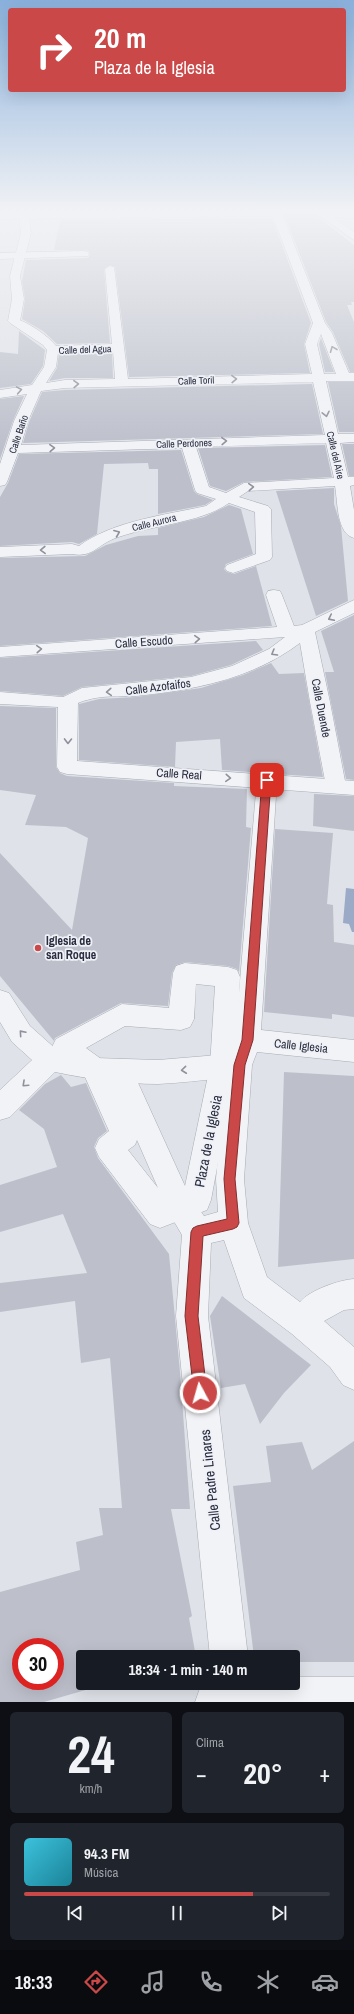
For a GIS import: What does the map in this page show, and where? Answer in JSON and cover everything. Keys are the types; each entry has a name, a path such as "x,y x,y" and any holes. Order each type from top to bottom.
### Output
{"street":[{"name":"Calle del Agua","path":"17,290 18,299 14,321 47,342 53,350 50,367 37,387"},
{"path":"112,290 122,382"},
{"path":"306,290 319,323 326,333 349,377"},
{"name":"Calle del Aire","path":"319,323 311,344 331,438 348,481 349,527 354,533"},
{"name":"Calle del Agua","path":"53,350 118,348"},
{"name":"Calle Toril","path":"0,394 37,387 65,384 318,376 349,377"},
{"name":"Calle Baño","path":"0,482 13,449 21,421 37,387"},
{"name":"Calle Perdones","path":"13,449 187,442 354,438"},
{"path":"187,442 202,490 263,509 264,557 232,568"},
{"name":"Calle Aurora","path":"0,566 71,563 82,559 82,551 97,540 123,530 211,508 244,487 348,481"},
{"path":"0,552 72,549 82,551"},
{"path":"274,595 288,632"},
{"name":"Calle Escudo","path":"0,652 306,630 353,607 354,605"},
{"name":"Calle Duende","path":"306,630 320,702 345,787"},
{"name":"Calle Azofaifos","path":"0,698 68,702 82,694 136,690 192,683 239,670 275,653 306,630"},
{"name":"Calle Real","path":"68,702 67,767 267,780 345,787"},
{"path":"236,1057 267,780"},
{"name":"Plaza de la Iglesia","path":"185,973 228,977 236,1057 230,1179 233,1223 189,1219 160,1214 110,1148 125,1136 107,1070 65,1048 122,1015 181,1019 185,973"},
{"path":"0,1000 21,1034 50,1060 107,1070 189,1219"},
{"name":"Calle Iglesia","path":"107,1070 158,1072 236,1057 354,1052"},
{"name":"Plaza de la Iglesia","path":"189,1219 197,1200 236,1057"},
{"path":"0,1108 50,1060"},
{"name":"Calle Padre Linares","path":"189,1219 192,1316 228,1650"},
{"path":"233,1223 255,1287 303,1323 340,1356 354,1374"},
{"path":"303,1323 315,1308 342,1295 354,1294"},
{"path":"226,1694 354,1696"}],"water":[{"path":"346,888 354,889 354,932 352,932 349,924 343,923"}],"building":[{"path":"24,290 106,290 110,343 57,344 43,331 22,319 25,299"},
{"path":"118,290 299,290 311,323 304,344 310,373 129,377"},
{"path":"314,290 354,290 354,302 351,302 352,305 347,305 354,322 354,372 350,372 333,332 326,322"},
{"path":"19,331 45,350 43,366 31,384 0,388 0,352 18,354"},
{"path":"321,338 334,372 325,372 319,344"},
{"path":"112,353 113,378 65,378 49,381 57,368 59,354"},
{"path":"328,382 354,382 354,432 339,432"},
{"path":"312,384 323,434 23,443 29,422 42,392 65,390"},
{"path":"24,396 13,421 0,459 0,399"},
{"path":"342,444 354,444 354,476 349,476"},
{"path":"325,445 332,477 244,482 226,491 210,486 198,448"},
{"path":"181,450 194,491 197,494 213,500 205,505 158,514 158,469 149,469 148,463 104,464 97,534 79,544 72,542 0,546 0,497 8,483 19,454"},
{"path":"334,488 334,504 341,526 348,601 316,616 276,491"},
{"path":"229,505 241,509 253,554 226,564 224,569 227,572 234,574 256,566 272,626 0,646 0,558 85,556 106,545 138,536 158,535 158,528 204,517"},
{"path":"354,615 354,780 346,779 325,672 334,672 321,631"},
{"path":"256,641 263,650 231,665 191,676 82,687 63,696 0,691 0,658"},
{"path":"271,663 279,674 304,673 323,777 222,770 220,739 176,742 175,767 79,760 79,704 99,699 136,697 201,688 243,675"},
{"path":"0,706 56,708 56,767 60,773 67,776 174,783 174,786 247,789 246,827 251,828 239,972 237,969 228,966 185,962 176,965 172,973 168,1006 121,1003 55,1038 54,1041 0,976 0,853 72,930 88,838 66,827 25,825 36,795 0,790"},
{"path":"314,794 354,796 354,831 313,826"},
{"path":"275,829 333,833 327,904 333,905 334,942 354,945 354,1017 332,1014 332,1019 264,1012"},
{"path":"284,1072 354,1076 354,1259 278,1267"},
{"path":"61,1075 71,1087 86,1083 107,1131 98,1138 94,1147 98,1158 169,1254 180,1372 190,1509 171,1509 192,1616 189,1618 195,1650 76,1650 76,1690 86,1690 44,1702 0,1702 0,1592 80,1570 76,1542 103,1535 99,1508 122,1508 110,1358 81,1363 75,1301 0,1312 0,1283 87,1273 63,1214 0,1232 0,1185 57,1167 44,1129 19,1110 45,1084"},
{"path":"222,1296 311,1365 284,1393 260,1424 245,1384 221,1388 210,1316"},
{"path":"354,1441 354,1662 300,1662 300,1650 253,1650 233,1486 271,1482 266,1446 302,1442 312,1470"}],"place":[{"name":"Iglesia de san Roque","path":"38,948"}],"route":[{"path":"200,1393 192,1316 197,1232 233,1223 230,1179 239,1065 248,1040 267,780"}]}
